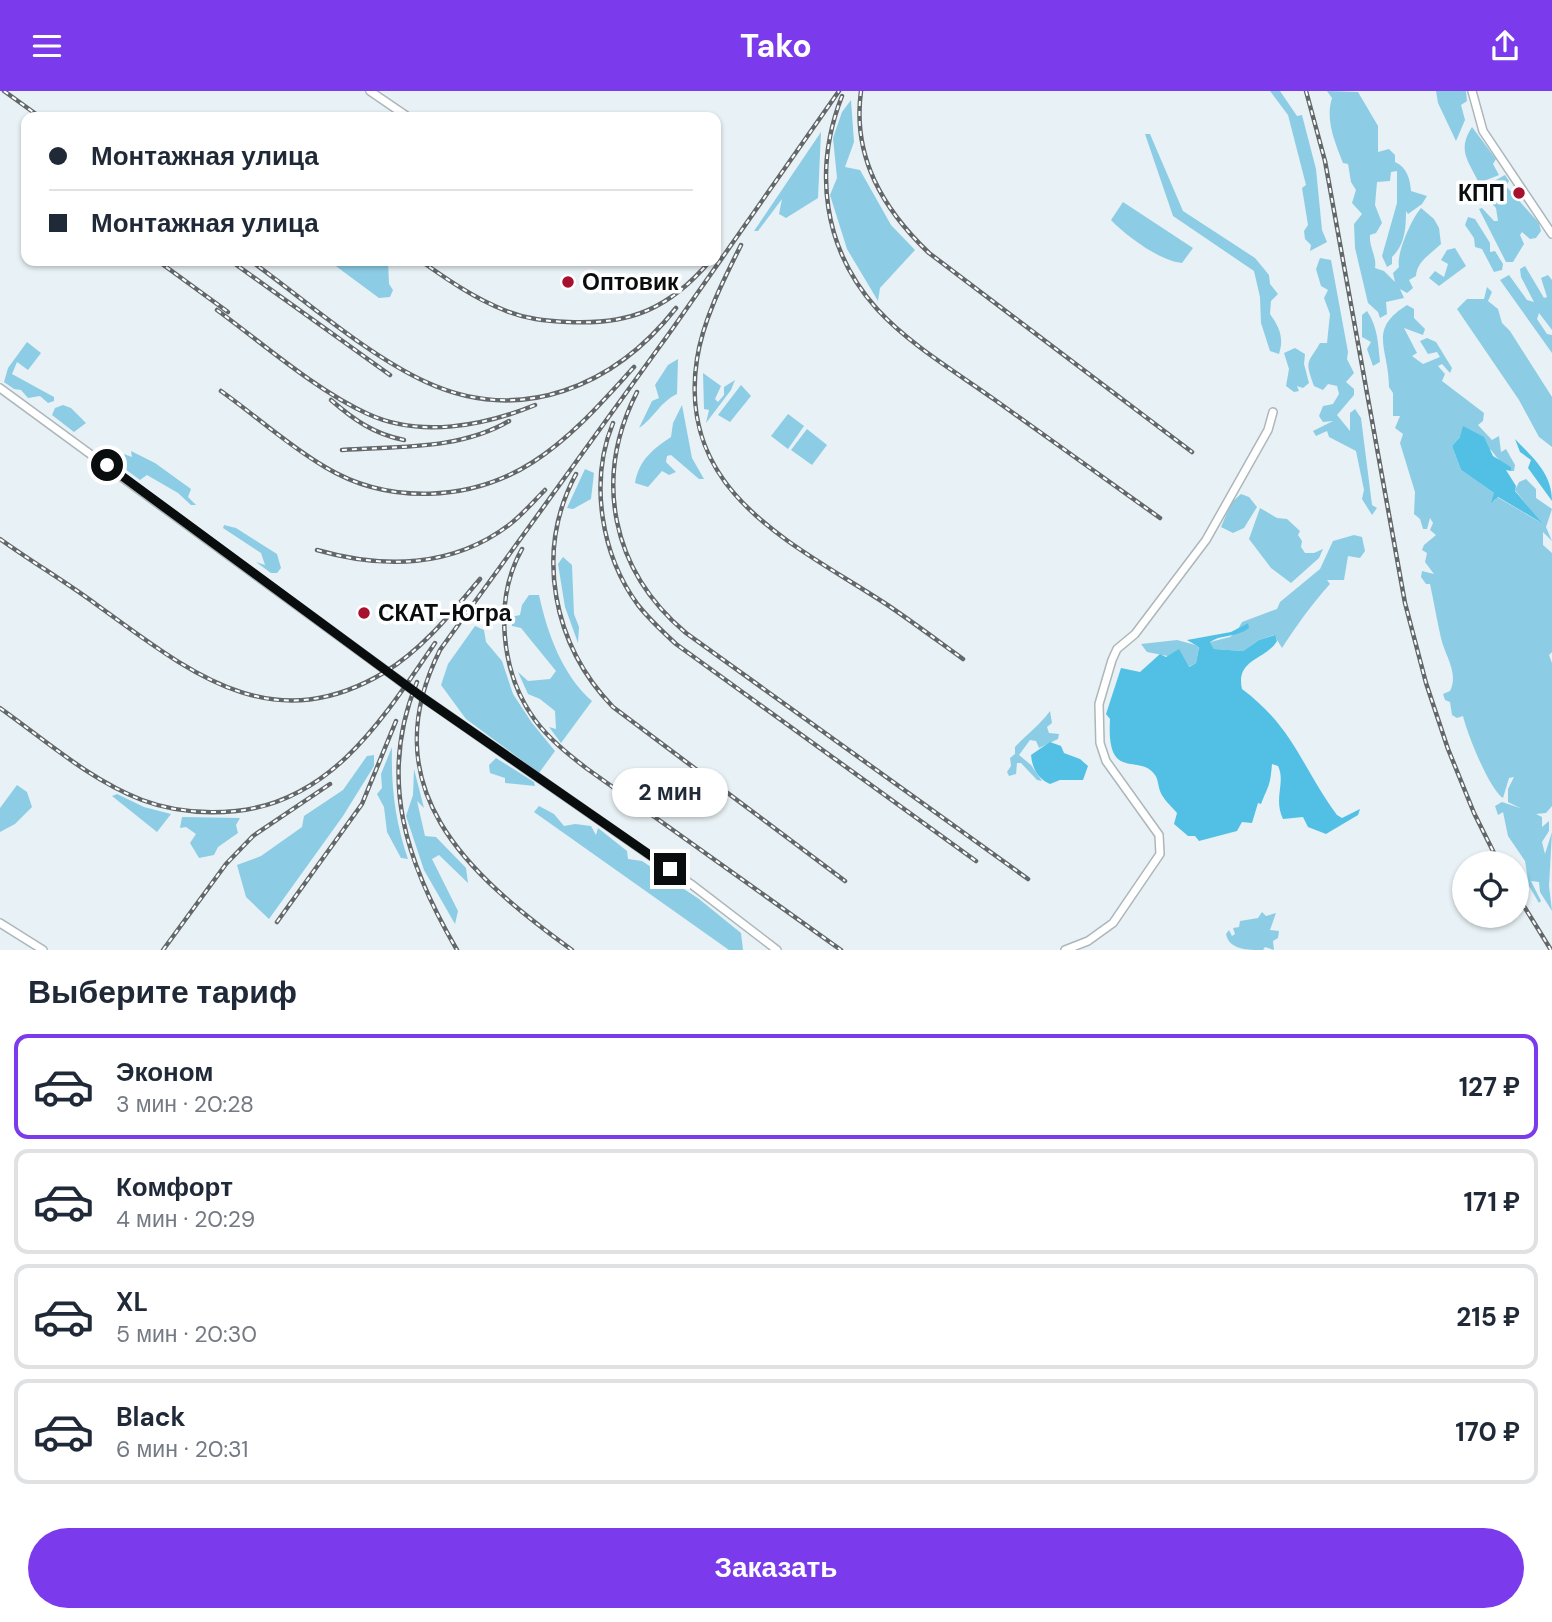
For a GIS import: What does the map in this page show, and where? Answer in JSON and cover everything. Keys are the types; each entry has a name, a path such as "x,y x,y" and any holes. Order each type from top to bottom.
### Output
{"street":[{"path":"370,91 401,112"},
{"path":"1472,91 1483,131 1552,234"},
{"path":"0,388 422,697 691,884 777,950"},
{"path":"1065,950 1088,941 1113,923 1160,854 1159,835 1106,761 1100,743 1100,704 1112,660 1117,649 1135,634 1206,540 1268,430 1273,412"},
{"path":"0,923 43,950"}],"shaded area":[{"path":"1270,91 1280,91 1297,116 1302,115 1316,169 1322,230 1327,242 1310,251 1311,245 1305,239 1304,231 1308,225 1302,188 1306,185 1288,115"},
{"path":"1327,91 1358,92 1378,126 1378,152 1389,149 1395,155 1395,162 1407,174 1411,191 1427,196 1422,204 1408,214 1406,211 1402,242 1392,257 1392,264 1387,267 1382,256 1397,203 1397,171 1391,172 1390,181 1377,182 1375,205 1382,223 1376,233 1370,235 1375,268 1384,271 1395,282 1393,273 1399,267 1402,245 1421,208 1434,219 1439,228 1441,244 1422,262 1416,276 1409,280 1413,288 1407,293 1400,289 1404,298 1386,302 1387,314 1380,318 1378,312 1368,303 1355,248 1354,224 1362,214 1352,203 1356,190 1351,182 1348,164 1343,163 1334,139 1330,123 1332,98"},
{"path":"1436,91 1466,91 1467,101 1461,105 1465,120 1456,141 1438,103"},
{"path":"851,100 854,142 845,167 860,170 891,225 915,250 880,288 878,301 847,249 830,195 837,178 833,138 842,112"},
{"path":"1472,127 1496,159 1493,164 1499,175 1479,183 1465,149 1465,142"},
{"path":"821,132 818,198 786,218 779,214 782,199 758,231 754,231"},
{"path":"1145,134 1150,134 1183,211 1255,258 1269,275 1270,284 1278,294 1271,301 1270,314 1280,333 1279,354 1270,351 1261,323 1260,297 1254,271 1173,216"},
{"path":"1505,175 1509,181 1506,186 1539,223 1541,231 1536,238 1530,239 1522,232 1520,235 1524,244 1513,262 1506,262 1479,209 1482,208 1494,221 1498,221 1496,208 1482,194 1485,186"},
{"path":"1123,202 1193,248 1182,263 1164,258 1144,247 1111,220"},
{"path":"1468,217 1475,219 1490,243 1490,252 1495,251 1503,264 1502,270 1494,272 1482,249 1475,247 1474,238 1465,225"},
{"path":"1455,248 1466,266 1439,286 1429,278 1435,271 1444,277 1448,264 1441,260 1447,250"},
{"path":"1320,258 1331,260 1348,352 1347,359 1354,373 1346,382 1354,389 1354,395 1337,415 1350,431 1350,413 1355,409 1361,418 1372,505 1377,508 1372,515 1362,499 1364,490 1356,451 1329,437 1327,431 1316,436 1313,431 1333,421 1323,422 1319,416 1323,406 1333,404 1339,394 1337,386 1328,384 1323,390 1314,386 1308,366 1320,343 1327,343 1330,314 1324,298 1328,290 1321,286 1316,269"},
{"path":"336,266 388,266 389,284 393,290 390,297 379,298"},
{"path":"1525,266 1544,298 1547,297 1541,278 1548,275 1552,280 1552,330 1539,313 1537,319 1547,334 1552,335 1552,353 1500,280 1509,275 1527,300 1534,302 1521,277 1520,269"},
{"path":"1487,287 1492,292 1488,301 1498,309 1502,323 1510,331 1552,397 1552,447 1539,437 1519,400 1457,309 1467,299 1484,299"},
{"path":"1407,305 1414,309 1414,318 1425,329 1423,335 1404,328 1417,353 1412,356 1423,364 1440,357 1437,352 1428,354 1420,341 1427,338 1436,342 1452,368 1450,373 1442,364 1438,366 1445,374 1442,381 1484,413 1483,421 1478,425 1492,440 1499,436 1501,452 1506,449 1515,465 1514,471 1511,471 1511,467 1502,464 1491,450 1460,437 1452,446 1461,470 1494,493 1494,501 1497,497 1540,522 1515,490 1519,482 1526,479 1536,489 1536,498 1552,509 1546,527 1552,541 1543,532 1543,545 1552,553 1552,652 1549,655 1552,663 1552,806 1546,813 1536,814 1542,817 1542,827 1549,821 1549,831 1542,842 1545,854 1552,832 1549,886 1552,911 1540,892 1539,882 1531,881 1541,901 1539,903 1529,886 1529,851 1518,851 1508,836 1503,812 1498,815 1495,806 1502,802 1520,808 1508,802 1508,789 1514,777 1509,778 1503,798 1485,773 1463,716 1457,718 1452,715 1450,702 1445,700 1443,694 1450,691 1452,671 1441,638 1430,584 1426,584 1421,577 1422,571 1434,574 1425,562 1427,553 1422,550 1436,535 1430,530 1433,523 1430,518 1427,529 1423,529 1420,519 1414,514 1415,492 1400,443 1403,434 1395,428 1400,416 1393,416 1393,393 1389,387 1383,341 1387,323"},
{"path":"1367,311 1375,329 1379,349 1380,362 1373,366 1367,349 1371,342 1362,337 1362,315"},
{"path":"27,342 41,353 28,370 17,362 12,374 54,397 54,401 48,403 40,396 28,398 21,390 4,382 8,368"},
{"path":"1295,348 1305,354 1304,364 1309,383 1303,388 1297,386 1299,391 1294,392 1286,386 1289,369 1284,353"},
{"path":"678,359 677,394 666,401 639,428 652,401 659,398 655,385 668,365"},
{"path":"703,373 721,386 715,399 718,402 724,395 724,387 735,380 731,390 706,423 709,410 704,409"},
{"path":"741,385 751,396 730,422 718,415"},
{"path":"63,405 71,408 86,423 74,432 52,415 55,408"},
{"path":"682,405 692,458 704,479 699,479 671,455 667,456 666,462 676,472 669,475 662,471 648,487 635,483 648,456 671,437 673,423"},
{"path":"788,414 804,426 788,449 771,436"},
{"path":"1463,426 1484,437 1493,456 1511,467 1511,471 1506,470 1516,486 1515,491 1542,523 1498,497 1491,503 1494,493 1461,470 1452,446 1460,437"},
{"path":"807,429 827,445 812,465 791,450"},
{"path":"1515,439 1545,474 1552,501 1528,468 1531,460 1520,452"},
{"path":"131,451 155,463 191,489 188,497 196,505 191,505 178,493 147,475 140,480 121,466 121,453 132,457"},
{"path":"585,469 594,473 591,499 573,509 567,508"},
{"path":"1241,494 1249,497 1257,507 1244,528 1233,533 1221,527 1231,503"},
{"path":"1260,508 1277,518 1287,519 1300,531 1298,535 1305,553 1323,549 1319,558 1291,583 1271,568 1249,539"},
{"path":"224,525 236,528 277,554 281,568 277,573 271,573 256,562 265,565 261,553 223,528"},
{"path":"1354,535 1362,537 1365,551 1360,558 1348,556 1344,580 1327,580 1330,584 1304,615 1282,648 1274,635 1259,640 1243,651 1214,649 1210,642 1230,637 1248,623 1238,629 1242,622 1277,609 1280,602 1320,569 1333,541"},
{"path":"563,557 572,565 574,614 579,627 578,643 565,607 558,564"},
{"path":"529,595 539,595 546,624 564,666 592,701 561,743 549,727 556,729 555,711 540,699 528,694 518,672 528,681 550,679 556,671 521,628 512,626 511,617 520,615 522,605"},
{"path":"1248,623 1249,628 1244,631 1210,642 1214,649 1243,651 1259,640 1275,635 1277,641 1272,647 1243,672 1242,689 1274,718 1296,748 1337,815 1342,818 1360,809 1358,815 1326,834 1308,827 1303,817 1283,819 1279,804 1280,772 1278,766 1272,764 1269,785 1261,804 1258,803 1252,823 1242,822 1237,831 1199,841 1174,824 1177,813 1161,794 1155,775 1141,766 1125,763 1113,752 1110,719 1106,714 1121,668 1140,672 1160,654 1166,657 1179,649 1189,667 1196,663 1199,647 1187,640 1231,632"},
{"path":"475,626 484,630 486,642 502,661 513,694 555,751 539,773 466,719 441,685 448,664"},
{"path":"1177,640 1199,646 1196,663 1188,667 1183,659 1147,652 1141,644"},
{"path":"1050,711 1052,723 1047,727 1049,733 1059,734 1058,739 1039,748 1036,741 1030,740 1019,755 1031,765 1042,781 1037,780 1021,763 1017,763 1016,774 1009,776 1007,772 1011,766 1010,758 1015,754 1015,747"},
{"path":"1050,742 1061,746 1064,753 1080,759 1088,766 1083,780 1060,780 1050,784 1039,776 1034,769 1031,755"},
{"path":"392,747 395,804 408,859 401,858 387,832 384,807 377,794 382,788 381,774"},
{"path":"374,755 374,766 343,816 269,919 246,897 237,865 261,856 302,827 304,816 343,790 367,756"},
{"path":"496,758 534,782 535,786 505,783 505,778 490,773 489,765"},
{"path":"414,769 424,808 417,801 425,836 436,837 466,868 468,883 439,855 432,859 458,911 455,924 424,870 406,816 413,795"},
{"path":"17,785 27,792 32,807 15,824 0,832 0,808"},
{"path":"117,794 144,807 171,814 157,832 112,796"},
{"path":"539,806 554,814 564,826 591,826 596,835 598,828 627,851 628,859 642,861 699,899 741,933 743,950 729,950 534,812"},
{"path":"182,817 240,818 236,825 238,833 218,847 214,855 199,858 190,843 196,834 186,827 180,828"},
{"path":"1262,912 1266,916 1276,913 1270,930 1279,931 1278,938 1273,941 1274,950 1265,947 1263,950 1245,949 1231,943 1226,934 1229,930 1232,936 1235,934 1233,928 1239,927 1240,921 1258,918"}],"railway":[{"path":"4,91 33,112"},
{"path":"721,259 839,91"},
{"path":"861,91 859,115 866,160 885,200 913,236 929,253 1192,452"},
{"path":"1306,91 1325,161 1405,603 1426,683 1448,749 1493,851"},
{"path":"842,96 828,152 828,208 845,261 859,286 877,309 919,346 1160,518"},
{"path":"741,245 709,315 697,359 695,406 705,446 724,481 751,511 782,537 889,606 963,659"},
{"path":"165,266 228,312"},
{"path":"238,266 390,375"},
{"path":"258,266 359,342 404,371 462,395 497,400 531,398 564,391 595,377 625,359 652,335 676,308"},
{"path":"428,266 472,294 512,313 568,322 611,320 647,311 679,291 706,266"},
{"path":"572,950 497,890 466,858 441,823 424,786 417,744 422,699 440,650 716,266"},
{"path":"217,310 329,393 368,414 388,421 409,426 452,426 495,419 535,405"},
{"path":"221,391 298,450 349,479 375,488 429,494 483,485 533,462 574,430 634,367"},
{"path":"637,392 623,424 613,489 617,521 626,552 641,581 661,608 686,633 1028,879"},
{"path":"331,400 365,425 404,440"},
{"path":"342,450 449,442 470,437 509,421"},
{"path":"613,423 602,469 603,517 615,564 642,610 676,644 976,861"},
{"path":"576,474 563,504 553,566 556,597 564,627 592,682 613,707 845,881"},
{"path":"317,550 392,562 441,557 464,550 509,525 545,490"},
{"path":"0,539 198,673 232,689 268,699 304,700 343,692 385,672 424,641 480,579"},
{"path":"522,549 507,591 505,636 508,659 523,702 540,727 586,768 841,950"},
{"path":"0,708 86,771 123,792 165,807 188,811 236,811 270,804 301,791 328,773 353,751 375,726 435,643"},
{"path":"417,682 405,718 399,753 403,820 424,885 457,950"},
{"path":"277,922 362,804 396,721"},
{"path":"163,950 226,864 253,836 330,784"},
{"path":"1529,914 1551,950"}],"place":[{"name":"КПП","path":"1519,193"},
{"name":"Оптовик","path":"568,282"},
{"name":"СКАТ-Югра","path":"364,613"}],"route":[{"path":"107,465 422,697 670,869"}]}
